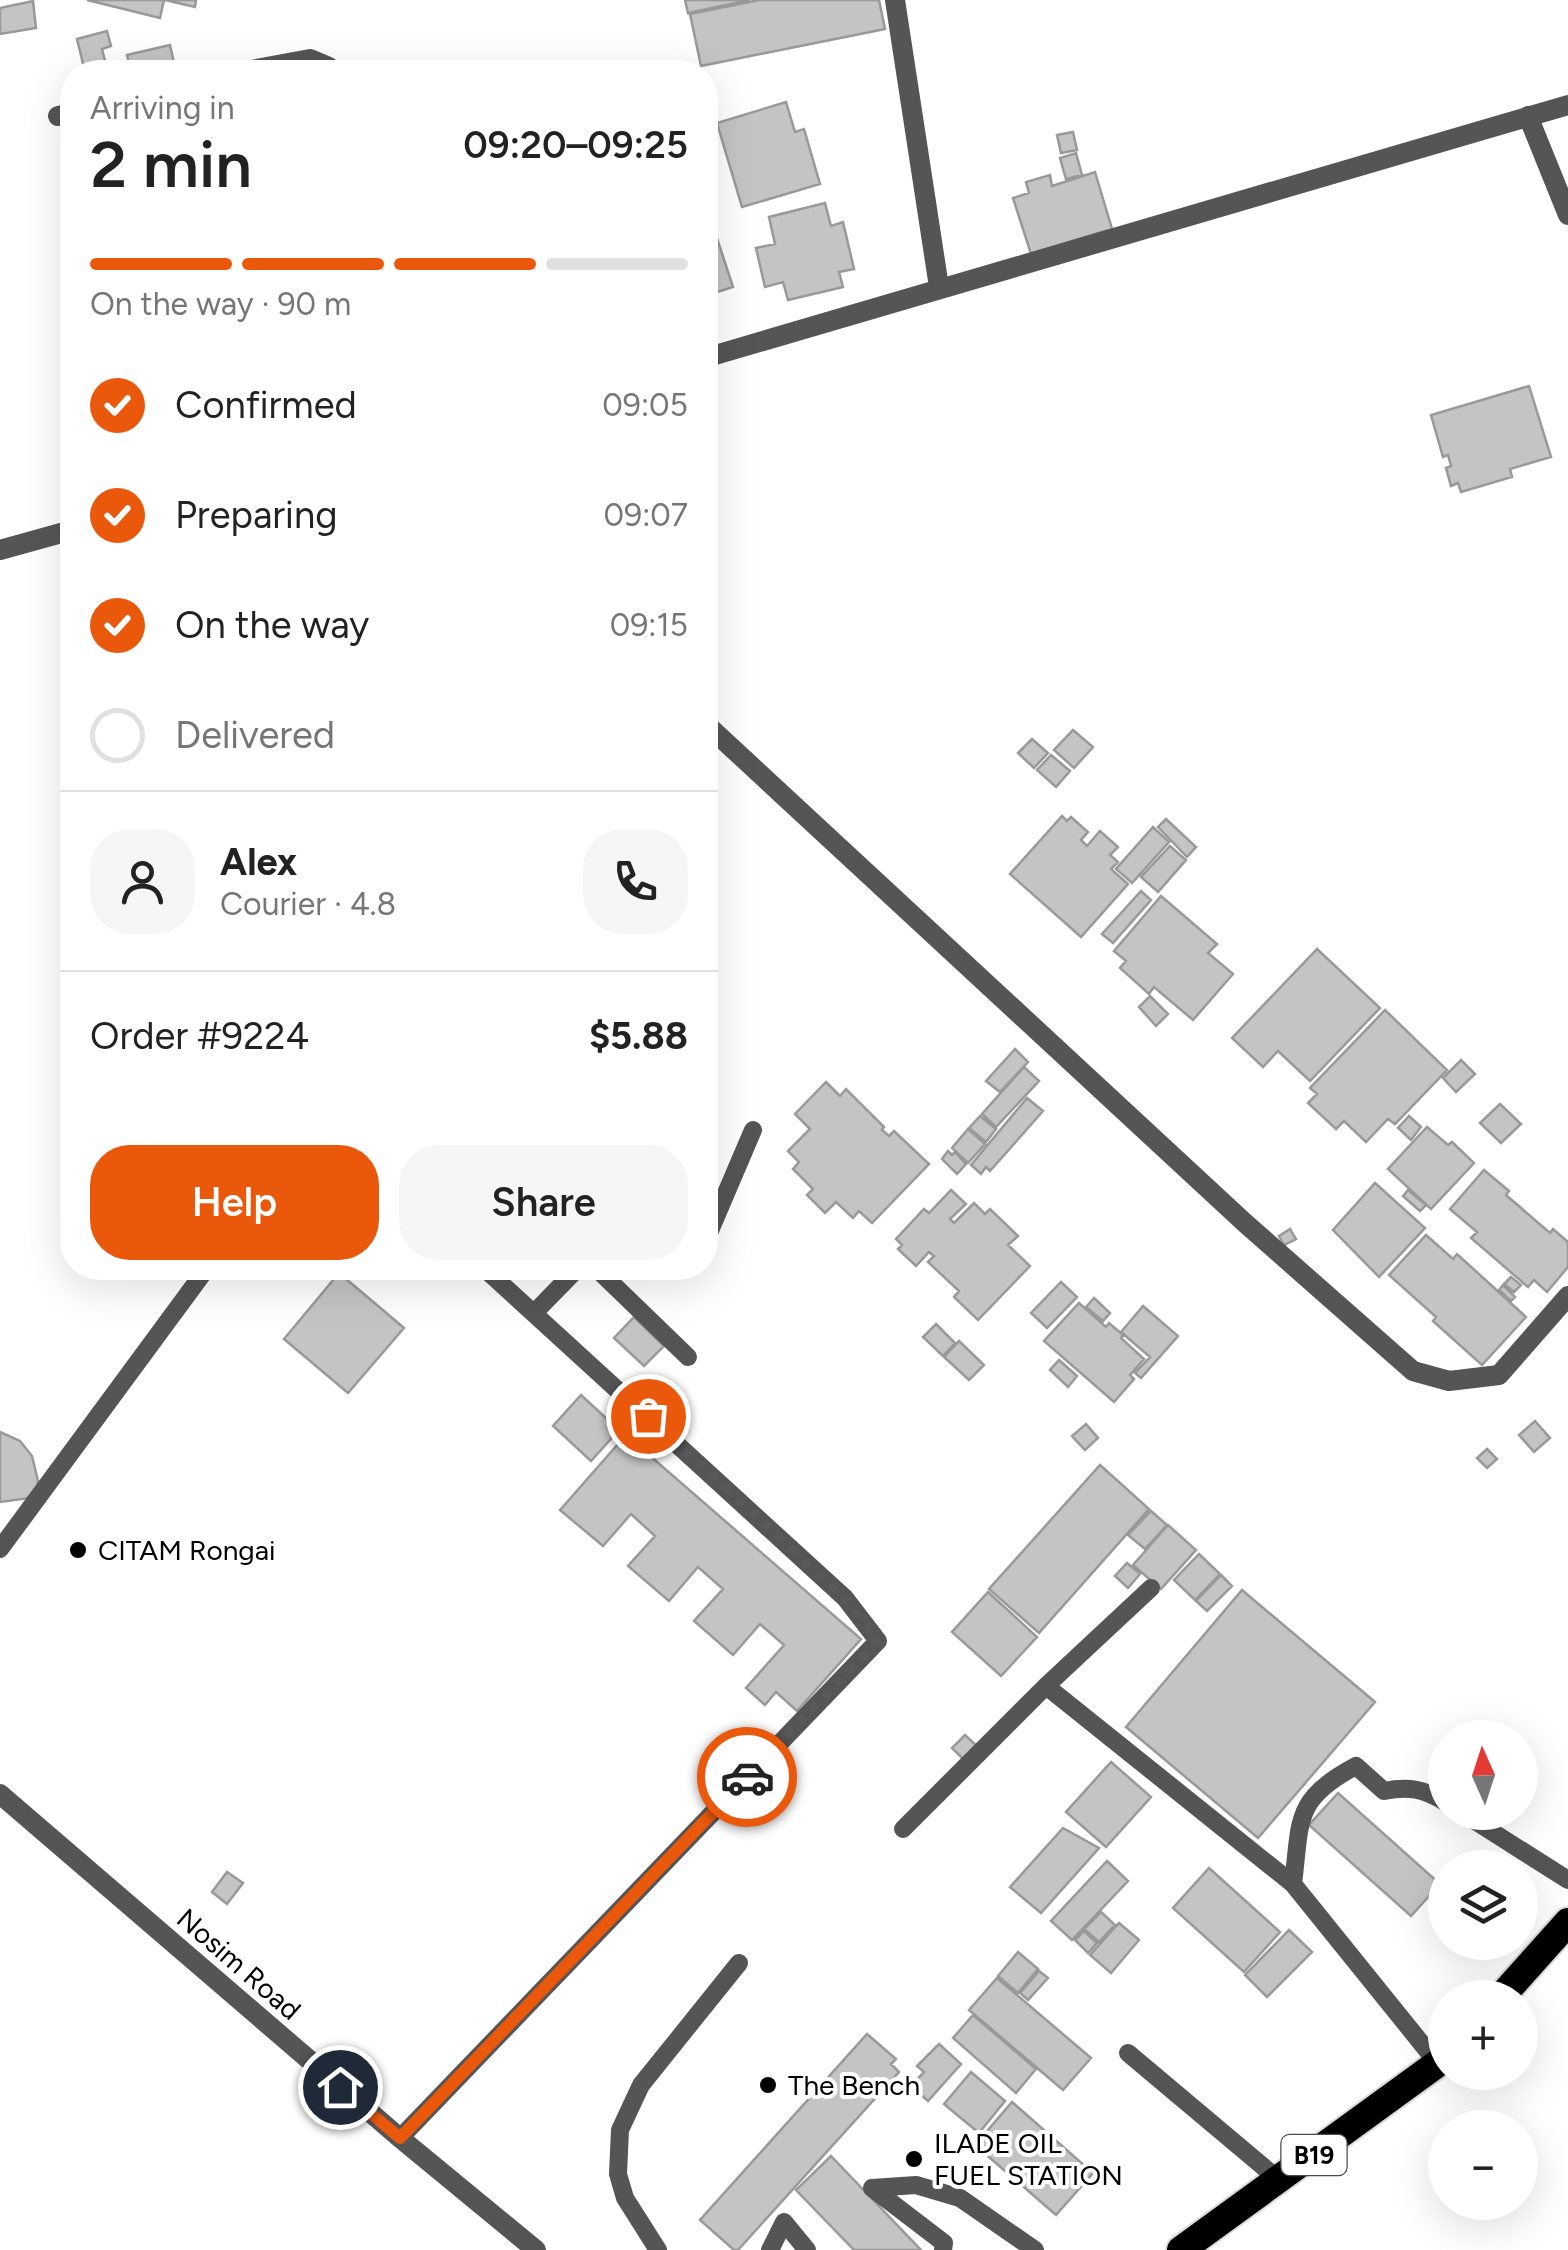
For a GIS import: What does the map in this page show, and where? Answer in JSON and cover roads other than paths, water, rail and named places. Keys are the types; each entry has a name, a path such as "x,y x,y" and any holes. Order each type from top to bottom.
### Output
{"highway":[{"path":"1516,1980 1568,1922"},
{"name":"B19","path":"1181,2250 1428,2072"}],"street":[{"path":"895,0 939,287"},
{"path":"718,354 1568,105"},
{"path":"1528,116 1568,214"},
{"path":"0,550 60,533"},
{"path":"718,736 1245,1222 1413,1371 1449,1380 1499,1375 1568,1296"},
{"name":"Nosim Road","path":"0,1794 536,2250"}],"lane":[{"path":"718,1212 753,1130"},
{"path":"0,1549 197,1280"},
{"path":"400,2138 878,1641 844,1598 498,1280"},
{"path":"536,1312 567,1280"},
{"path":"608,1280 688,1357"},
{"path":"903,1829 1151,1588"},
{"path":"1046,1686 1293,1884 1428,2045"},
{"path":"1293,1884 1302,1809 1332,1778 1356,1766 1384,1791 1403,1787 1428,1791"},
{"path":"1489,1830 1568,1880"},
{"path":"658,2250 625,2198 618,2174 620,2130 641,2085 739,1963"},
{"path":"1128,2053 1279,2180"},
{"path":"942,2250 944,2243 872,2188 916,2185 960,2198 1035,2250"},
{"path":"770,2250 784,2222"},
{"path":"784,2222 796,2250"},
{"path":"784,2222 807,2250"}],"place":[{"name":"CITAM Rongai","path":"78,1550"},
{"name":"The Bench","path":"768,2085"},
{"name":"ILADE OIL FUEL STATION","path":"914,2159"}]}
